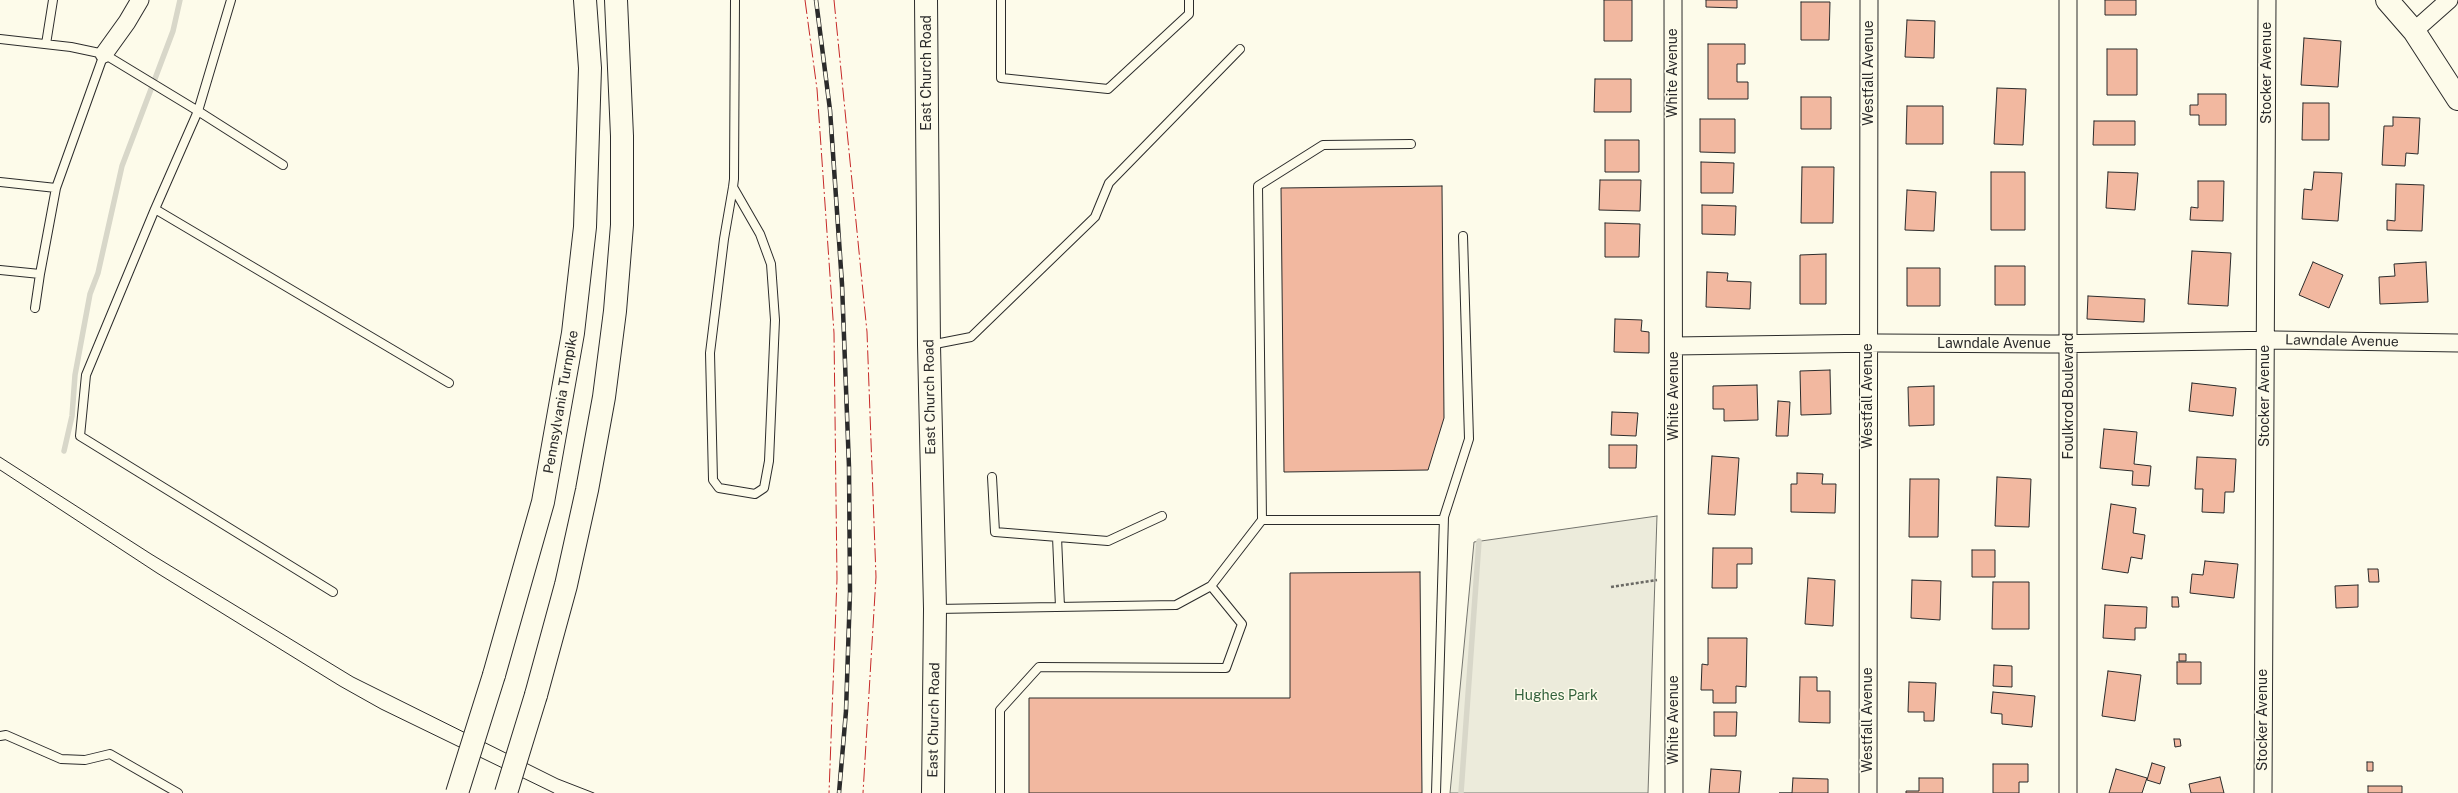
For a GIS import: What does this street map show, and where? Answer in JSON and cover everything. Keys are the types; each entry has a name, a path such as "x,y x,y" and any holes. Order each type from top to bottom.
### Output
{"main road":[{"name":"Pennsylvania Turnpike","path":"457,793 494,674 543,502 573,332 585,227 590,68 585,0"},
{"path":"506,793 536,695 566,584 587,490 604,397 615,311 622,225 622,151 616,0"},
{"name":"East Church Road","path":"926,0 929,345 936,609 934,793"},
{"path":"2387,0 2414,31 2458,99"}],"street":[{"path":"104,54 127,22 140,0"},
{"name":"White Avenue","path":"1673,0 1674,793"},
{"name":"Westfall Avenue","path":"1868,793 1869,0"},
{"name":"Foulkrod Boulevard","path":"2068,0 2068,793"},
{"name":"Stocker Avenue","path":"2263,793 2267,0"},
{"path":"2414,31 2449,0"},
{"name":"Lawndale Avenue","path":"1674,346 1868,343 2069,344 2265,340 2458,343"}],"lane":[{"path":"46,44 53,0"},
{"path":"231,0 198,111 155,209 86,375 80,436 333,592"},
{"path":"733,187 760,234 771,264 775,320 769,461 764,488 755,494 719,488 713,480 710,353 733,187 735,0"},
{"path":"1001,0 1000,78 1108,89 1189,14 1189,0"},
{"path":"0,39 46,44 104,54 283,165"},
{"path":"929,345 972,337 1095,217 1109,183 1240,49"},
{"path":"35,308 56,188 104,54"},
{"path":"936,609 1176,605 1211,586 1262,520 1258,186 1323,145 1411,144"},
{"path":"0,182 56,188"},
{"path":"155,209 449,384"},
{"path":"1436,793 1444,517 1468,439 1463,236"},
{"path":"0,270 40,274"},
{"path":"992,477 995,532 1108,541 1162,516"},
{"path":"1262,520 1443,520 1444,517"},
{"path":"1057,537 1060,607"},
{"path":"1000,793 1000,710 1040,668 1226,668 1242,624 1211,586"},
{"path":"0,736 6,734 61,759 86,760 110,754 178,793"}],"path":[{"path":"1611,587 1674,578"}],"green space":[{"name":"Hughes Park","path":"1657,516 1648,793 1450,793 1474,542"}],"building":[{"path":"1604,0 1632,0 1632,41 1604,41"},
{"path":"1706,0 1737,0 1737,8 1706,7"},
{"path":"2105,0 2136,0 2136,15 2105,15"},
{"path":"1801,2 1830,2 1829,40 1801,40"},
{"path":"1907,20 1935,21 1934,58 1905,57"},
{"path":"2304,38 2341,41 2338,87 2301,85"},
{"path":"1708,44 1745,44 1745,64 1737,64 1737,82 1748,82 1748,99 1708,99"},
{"path":"2107,49 2137,49 2137,95 2107,95"},
{"path":"1595,79 1631,79 1631,112 1594,112"},
{"path":"1997,88 2026,89 2023,145 1994,144"},
{"path":"2198,94 2226,94 2226,125 2199,125 2199,115 2190,115 2190,105 2198,105"},
{"path":"1801,97 1831,97 1831,129 1801,129"},
{"path":"2303,103 2329,103 2329,140 2302,140"},
{"path":"1907,106 1943,106 1943,144 1906,144"},
{"path":"2393,117 2420,118 2418,154 2406,153 2405,166 2382,165 2384,126 2393,126"},
{"path":"1700,119 1735,119 1735,153 1700,152"},
{"path":"2094,121 2135,121 2135,145 2093,145"},
{"path":"1605,140 1639,140 1639,172 1605,172"},
{"path":"1701,162 1734,163 1733,193 1701,193"},
{"path":"1802,167 1834,167 1833,223 1801,223"},
{"path":"1991,172 2025,172 2025,230 1991,230"},
{"path":"2108,172 2138,173 2135,210 2106,208"},
{"path":"2314,172 2342,173 2338,221 2302,219 2304,189 2312,190"},
{"path":"1600,180 1641,180 1640,211 1599,210"},
{"path":"2198,181 2224,181 2223,221 2190,220 2191,207 2198,208"},
{"path":"2396,184 2424,185 2422,231 2387,230 2387,220 2395,221"},
{"path":"1442,186 1444,418 1428,470 1284,472 1281,188"},
{"path":"1907,190 1936,192 1934,231 1905,230"},
{"path":"1702,205 1736,206 1735,235 1702,234"},
{"path":"1605,223 1640,224 1639,257 1605,257"},
{"path":"2192,251 2231,253 2228,306 2188,304"},
{"path":"1826,254 1826,304 1800,304 1800,255"},
{"path":"2313,262 2343,275 2329,308 2299,295"},
{"path":"2426,262 2428,302 2380,304 2379,277 2395,276 2394,264"},
{"path":"1995,266 2025,266 2025,305 1995,305"},
{"path":"1907,268 1940,268 1940,306 1907,306"},
{"path":"1707,272 1728,273 1727,281 1751,282 1750,309 1706,307"},
{"path":"2088,296 2145,299 2144,322 2087,319"},
{"path":"1615,319 1642,320 1641,331 1649,332 1649,353 1614,352"},
{"path":"1830,370 1831,414 1801,415 1800,371"},
{"path":"2192,383 2236,388 2233,416 2189,411"},
{"path":"1757,385 1758,420 1724,421 1724,409 1713,409 1713,386"},
{"path":"1934,386 1934,425 1909,426 1908,387"},
{"path":"1778,401 1790,402 1788,436 1776,436"},
{"path":"1612,412 1638,413 1636,436 1611,435"},
{"path":"2104,429 2137,432 2134,464 2151,466 2149,486 2132,485 2133,471 2100,468"},
{"path":"1609,445 1637,445 1636,468 1609,468"},
{"path":"1712,456 1739,458 1735,515 1708,514"},
{"path":"2197,457 2236,459 2234,492 2225,492 2224,513 2202,512 2203,489 2195,489"},
{"path":"1797,473 1823,474 1822,484 1836,484 1835,513 1791,512 1791,484 1797,484"},
{"path":"1997,477 2031,479 2029,527 1995,526"},
{"path":"1910,479 1939,479 1938,537 1909,537"},
{"path":"2111,504 2136,508 2133,533 2145,535 2142,559 2131,557 2128,573 2102,569"},
{"path":"1713,548 1752,548 1752,564 1737,564 1737,588 1712,588"},
{"path":"1972,550 1995,550 1995,577 1972,577"},
{"path":"2205,561 2238,564 2234,598 2190,593 2192,574 2203,575"},
{"path":"2368,569 2378,569 2379,582 2369,582"},
{"path":"1420,572 1422,793 1029,793 1029,698 1290,698 1290,573"},
{"path":"1808,578 1835,580 1833,626 1805,624"},
{"path":"1912,580 1941,581 1940,620 1911,618"},
{"path":"1993,582 2029,582 2029,629 1992,629"},
{"path":"2358,585 2358,607 2336,608 2335,586"},
{"path":"2172,597 2178,597 2179,607 2172,607"},
{"path":"2105,605 2147,607 2146,628 2135,628 2135,640 2103,638"},
{"path":"1708,638 1747,638 1746,687 1736,686 1736,703 1713,703 1713,690 1701,690 1702,664 1708,665"},
{"path":"2179,654 2186,654 2186,661 2179,661"},
{"path":"2177,662 2201,662 2201,684 2177,684"},
{"path":"1994,665 2012,666 2012,687 1993,686"},
{"path":"2108,671 2141,675 2135,721 2102,716"},
{"path":"1800,677 1817,677 1817,691 1830,691 1830,723 1799,722"},
{"path":"1909,682 1936,683 1934,721 1924,721 1924,712 1908,712"},
{"path":"1993,692 2035,696 2032,727 2002,724 2002,714 1991,713"},
{"path":"1714,712 1737,712 1736,736 1714,736"},
{"path":"2174,739 2180,739 2181,746 2175,747"},
{"path":"2367,762 2373,762 2373,771 2367,771"},
{"path":"2152,763 2165,767 2160,784 2147,780"},
{"path":"1993,764 2028,764 2028,782 2019,782 2019,793 1993,793"},
{"path":"1711,769 1741,771 1739,793 1709,793"},
{"path":"2116,769 2147,778 2142,793 2109,793"},
{"path":"2220,777 2224,793 2191,793 2189,784"},
{"path":"1793,778 1828,779 1828,793 1792,793"},
{"path":"1919,778 1943,778 1943,793 1906,793 1906,791 1919,791"},
{"path":"2368,786 2402,786 2402,793 2368,793"}],"waterway":[{"path":"64,451 72,416 75,375 90,294 98,273 122,166 173,31 180,0"},
{"path":"1461,793 1479,541"}],"tram line":[{"path":"0,457 151,554 353,677 558,779 594,793"},
{"path":"0,470 157,573 340,686 381,709 554,793"}],"railway":[{"path":"816,0 830,110 842,284 849,467 850,592 846,711 839,793"}],"power":[{"path":"805,0 817,89 834,333 837,579 829,793"},
{"path":"834,0 867,332 876,577 863,793"}]}
